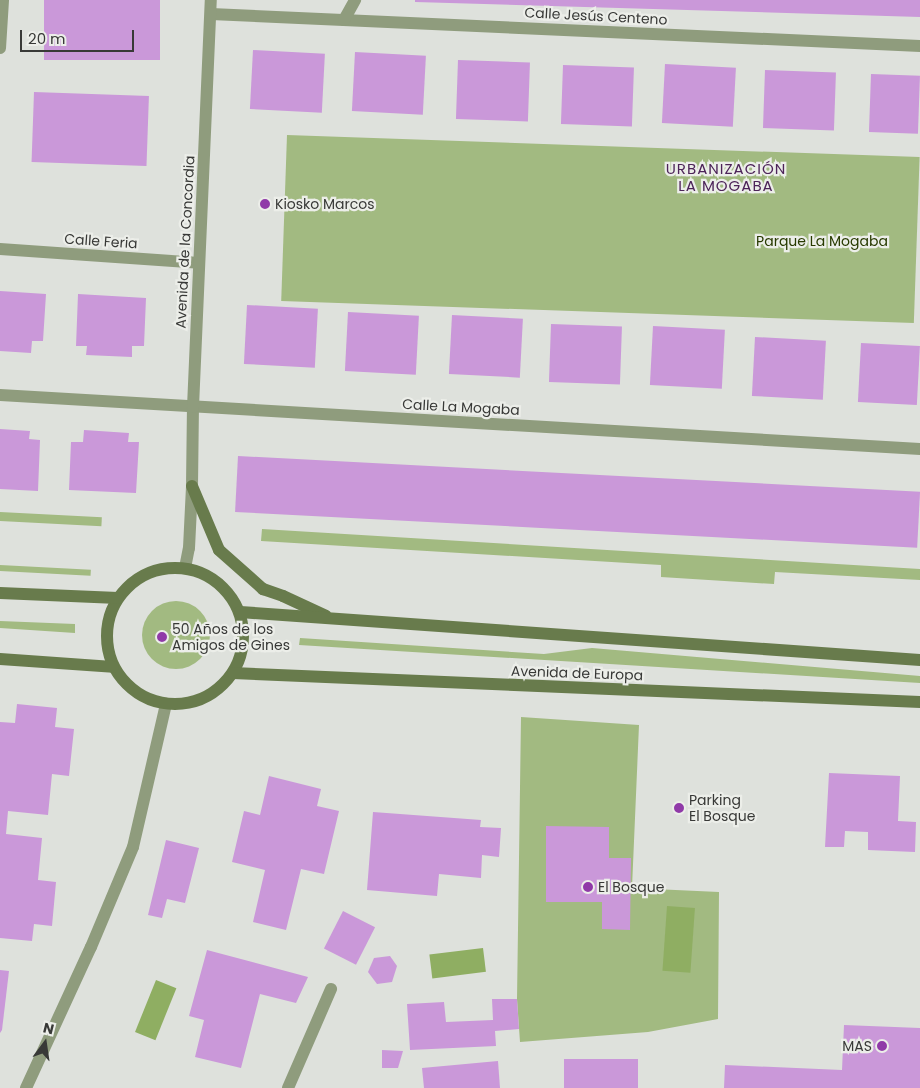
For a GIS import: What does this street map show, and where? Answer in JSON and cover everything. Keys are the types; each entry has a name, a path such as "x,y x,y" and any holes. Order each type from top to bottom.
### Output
{"main road":[{"path":"192,486 219,550 263,589 333,619"},
{"path":"166,568 185,568 203,573 219,583 231,596 240,612 244,633 242,654 233,674 220,688 204,699 185,704 166,704 144,698 126,685 113,667 108,650 106,632 110,614 118,598 131,583 147,573 166,568"},
{"path":"0,593 118,598"},
{"path":"240,612 920,660"},
{"path":"0,659 113,667"},
{"name":"Avenida de Europa","path":"233,674 920,702"}],"street":[{"path":"0,48 3,0"},
{"name":"Avenida de la Concordia","path":"185,568 189,548 192,486 193,407 212,0"},
{"path":"344,20 355,0"},
{"name":"Calle Jesús Centeno","path":"211,14 920,46"},
{"name":"Calle Feria","path":"0,249 199,264"},
{"name":"Calle La Mogaba","path":"0,395 920,449"},
{"path":"26,1088 92,947 133,848 166,704"},
{"path":"288,1088 331,989"}],"green space":[{"name":"Parque La Mogaba","path":"287,135 920,157 914,323 281,301"},
{"path":"0,512 102,517 101,526 0,521"},
{"path":"262,529 920,569 920,580 775,572 774,584 661,577 661,565 261,541"},
{"path":"0,565 91,570 91,576 0,571"},
{"path":"169,601 183,601 195,606 205,616 210,628 210,642 205,654 195,664 183,669 169,669 157,664 147,654 142,642 142,628 147,616 157,606"},
{"path":"0,621 75,624 75,633 0,628"},
{"path":"300,638 544,654 592,648 920,676 920,683 299,645"},
{"path":"521,717 639,725 632,888 719,892 718,1019 648,1032 520,1042 517,999"}],"shaded area":[{"path":"667,906 695,908 690,973 662,971"},
{"path":"483,948 486,972 432,978 429,955"},
{"path":"156,980 176,988 155,1040 135,1032"}],"building":[{"path":"44,0 160,0 160,60 44,60"},
{"path":"415,0 920,0 920,17 415,2"},
{"path":"253,50 325,54 322,113 250,109"},
{"path":"355,52 426,56 423,115 352,111"},
{"path":"458,60 530,63 528,121 456,119"},
{"path":"665,64 736,68 733,127 662,123"},
{"path":"563,65 634,67 632,126 561,124"},
{"path":"765,70 836,72 834,130 763,128"},
{"path":"871,74 920,76 918,134 869,132"},
{"path":"34,92 149,96 146,166 32,162"},
{"path":"0,291 46,294 43,341 32,341 31,353 0,351"},
{"path":"78,294 146,298 144,346 132,346 132,357 86,355 87,346 76,346"},
{"path":"247,305 318,309 315,368 244,364"},
{"path":"348,312 419,316 416,375 345,371"},
{"path":"452,315 523,319 520,378 449,374"},
{"path":"551,324 622,326 620,384 549,382"},
{"path":"653,326 725,330 722,389 650,385"},
{"path":"755,337 826,341 823,400 752,396"},
{"path":"861,343 920,346 917,405 858,402"},
{"path":"0,429 30,431 29,439 40,440 38,491 0,489"},
{"path":"84,430 129,433 128,442 139,442 136,493 69,490 71,442 83,442"},
{"path":"238,456 920,492 917,548 235,512"},
{"path":"17,704 57,708 55,727 74,729 69,776 52,774 48,815 8,811 6,834 42,838 38,880 56,882 52,926 34,924 32,941 0,938 0,722 15,723"},
{"path":"829,773 900,776 898,821 916,822 915,852 868,850 868,832 845,831 844,847 825,847"},
{"path":"269,776 321,789 317,806 339,811 324,874 301,869 286,930 253,922 265,870 232,862 244,811 260,815"},
{"path":"373,812 481,820 480,827 501,828 499,857 482,855 481,878 439,874 437,896 367,890"},
{"name":"El Bosque","path":"546,826 609,827 609,858 631,858 630,930 602,929 602,902 546,902"},
{"path":"166,840 199,848 185,903 167,899 162,918 148,915"},
{"path":"343,911 375,927 356,965 324,948"},
{"path":"207,950 308,977 296,1003 260,994 241,1068 195,1057 204,1020 189,1016"},
{"path":"390,956 397,966 392,982 377,984 368,972 374,958"},
{"path":"0,970 9,971 2,1030 0,1033"},
{"path":"492,999 517,999 519,1029 495,1031 496,1046 410,1050 407,1004 444,1002 446,1022 493,1020"},
{"name":"MAS","path":"844,1025 920,1028 920,1088 724,1088 725,1065 842,1070"},
{"path":"382,1050 403,1051 398,1068 382,1068"},
{"path":"564,1059 638,1059 638,1088 564,1088"},
{"path":"498,1061 500,1088 424,1088 422,1068"}],"place":[{"name":"Kiosko Marcos","path":"265,204"},
{"name":"50 Años de los Amigos de Gines","path":"162,637"},
{"name":"Parking El Bosque","path":"679,808"},
{"name":"El Bosque","path":"588,887"},
{"name":"MAS","path":"882,1046"}],"district":[{"name":"URBANIZACIÓN LA MOGABA","path":"726,176"}]}
